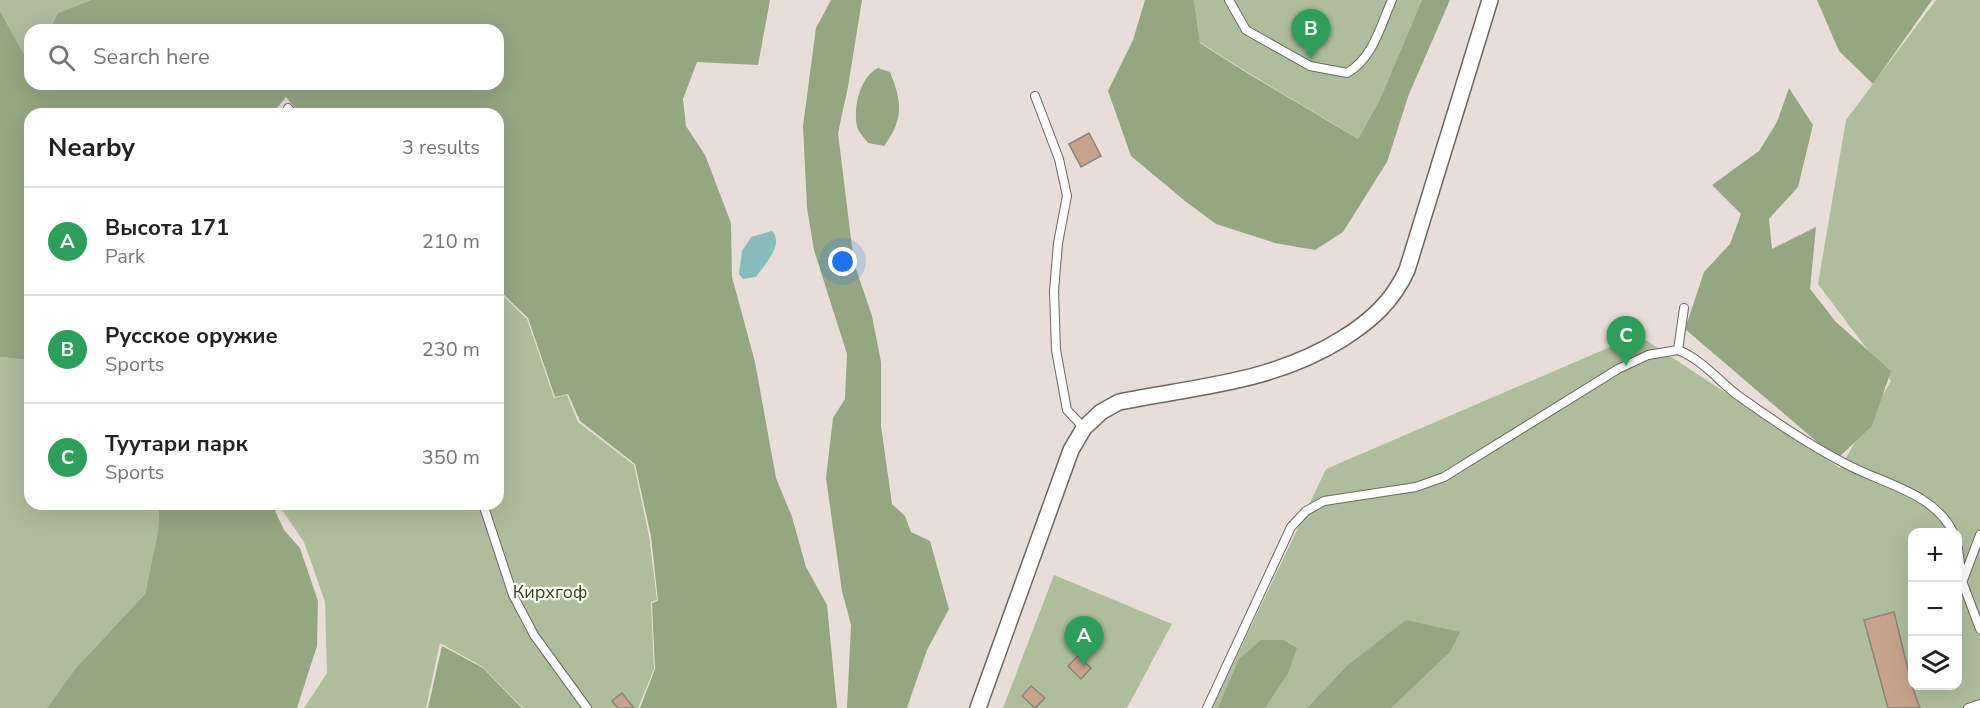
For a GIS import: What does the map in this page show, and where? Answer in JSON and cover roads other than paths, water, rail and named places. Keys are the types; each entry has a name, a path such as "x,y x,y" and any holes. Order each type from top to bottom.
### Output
{"street":[{"path":"978,708 1047,512 1071,450 1084,428 1101,412 1119,402 1195,390 1292,366 1315,356 1360,328 1394,296 1407,270 1490,0"}],"lane":[{"path":"1229,0 1246,30 1311,66 1347,73 1360,66 1368,55 1392,0"},
{"path":"1035,96 1059,159 1067,196 1054,291 1056,350 1067,410 1084,428"},
{"path":"1678,350 1684,308"},
{"path":"1207,708 1291,527 1306,512 1324,501 1416,487 1444,477 1618,369 1648,355 1678,350 1688,354 1735,393 1795,433 1851,467 1928,502 1946,519 1951,528"},
{"path":"485,510 513,595 534,635 587,708"},
{"path":"1980,535 1962,581 1980,629"},
{"path":"1968,708 1980,704"}],"water":[{"path":"772,231 776,242 772,254 756,277 743,279 739,274 742,251 751,237"}],"place":[{"name":"Русское оружие","path":"1311,59"},
{"name":"Туутари парк","path":"1626,366"},
{"name":"Высота 171","path":"1084,666"}],"park label":[{"name":"Кирхгоф","path":"550,592"}]}
